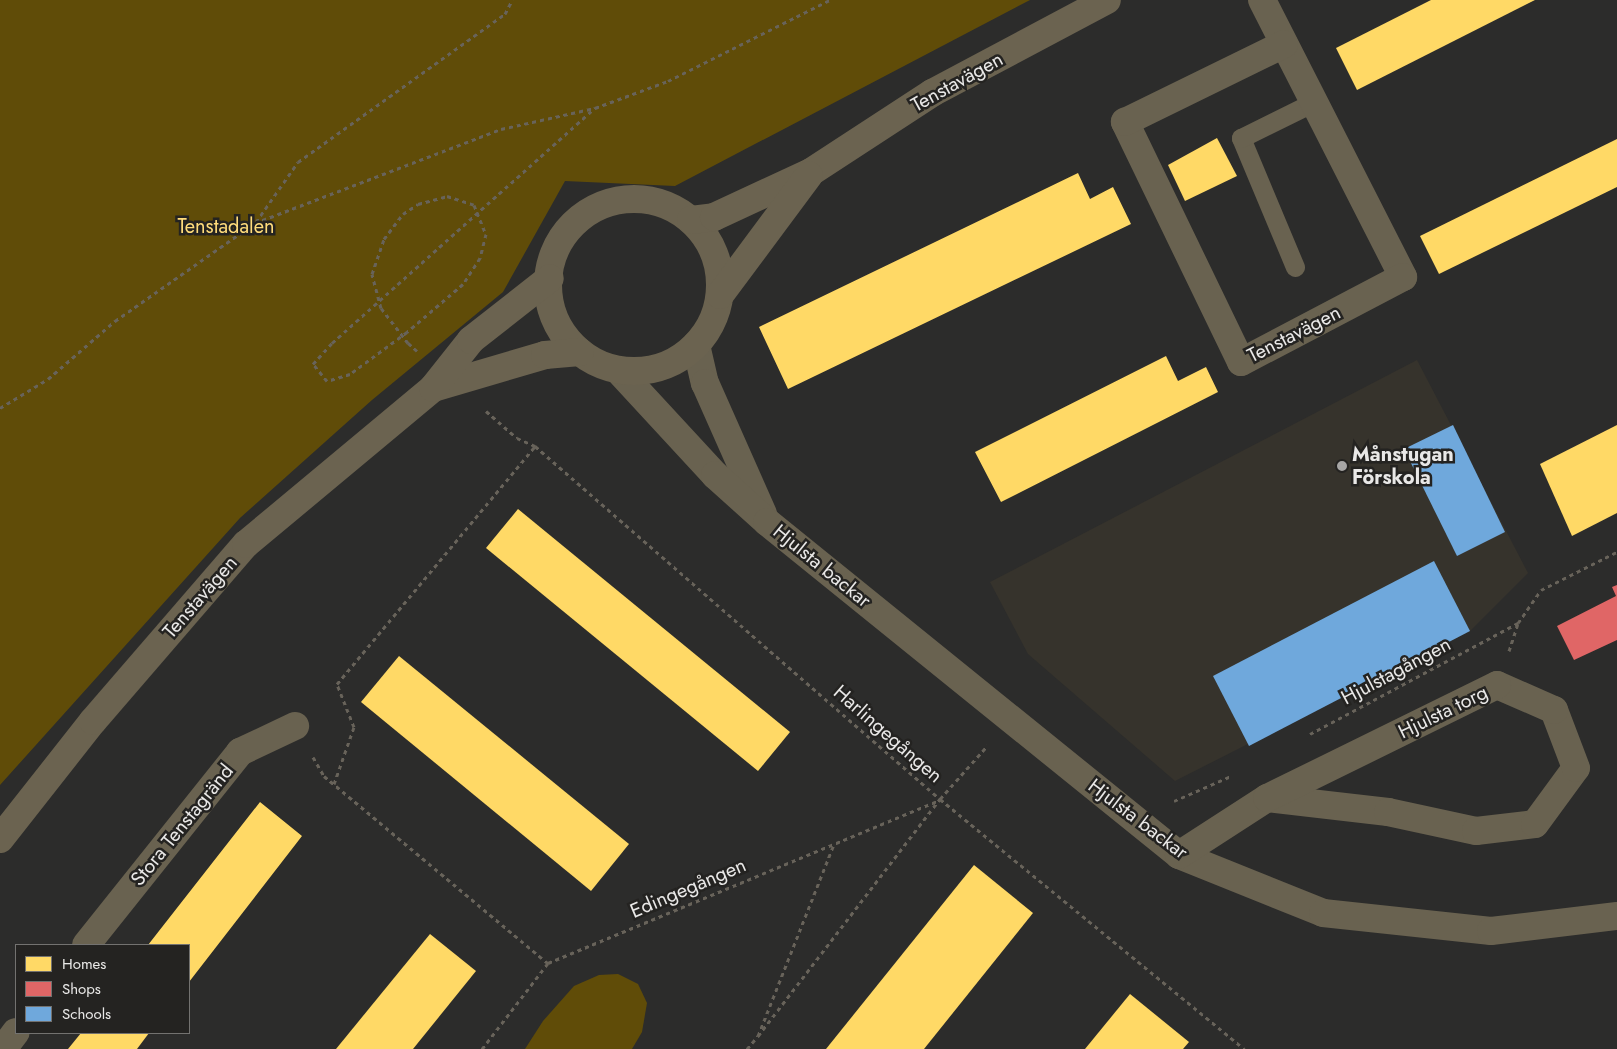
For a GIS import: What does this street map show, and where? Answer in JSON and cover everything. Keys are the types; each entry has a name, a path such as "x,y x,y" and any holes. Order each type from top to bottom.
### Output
{"street":[{"name":"Tenstavägen","path":"691,220 714,216 811,172 932,93 1107,0"},
{"name":"Tenstavägen","path":"1262,0 1403,277 1241,362 1125,122 1284,44"},
{"name":"Tenstavägen","path":"720,295 811,172"},
{"name":"Tenstavägen","path":"636,198 666,204 691,220 709,241 719,267 720,295 712,322 696,345 674,362 648,371 619,371 593,362 571,345 556,322 551,309 550,278 552,258 561,238 581,216 607,202 636,198"},
{"name":"Tenstavägen","path":"0,839 93,721 246,544 433,388 470,340 550,278"},
{"name":"Hjulsta backar","path":"696,345 705,383 767,522"},
{"name":"Tenstavägen","path":"433,388 544,354 580,352"},
{"name":"Hjulsta backar","path":"619,371 715,476 767,522 1179,855 1323,913 1491,930 1617,916"},
{"name":"Hjulsta torg","path":"1179,855 1267,798 1498,685 1554,710 1576,768 1535,824 1476,831 1388,812 1267,798"},
{"name":"Stora Tenstagränd","path":"87,944 240,752 295,726"}],"lane":[{"path":"1295,268 1241,138 1314,102"}],"path":[{"path":"256,223 298,162 505,14 512,0"},
{"path":"0,408 48,379 115,321 256,223 501,129 596,108 668,81 830,0"},
{"path":"422,356 402,336 397,329 392,322 381,308 372,274 384,239 403,214 418,204 446,196 474,204 486,234 480,258 463,284 407,332 400,337 393,342 386,348 350,374 327,381 313,364 332,343 596,108"},
{"name":"Harlingegången","path":"481,406 517,438 535,446 940,800 1244,1049"},
{"path":"334,784 354,728 337,684 535,446"},
{"name":"Hjulstagången","path":"1309,734 1518,623 1541,590 1617,552"},
{"path":"295,726 324,776 548,963"},
{"path":"1176,803 1239,772"},
{"path":"747,1049 940,800"},
{"name":"Edingegången","path":"482,1049 548,963 940,800"},
{"path":"758,1036 834,844"}],"shaded area":[{"name":"Månstugan Förskola","path":"1417,360 1528,573 1470,631 1175,781 1028,654 990,582"}],"green space":[{"name":"Tenstadalen","path":"0,0 1030,0 675,186 565,181 503,292 372,400 240,518 0,785"},
{"path":"618,974 638,984 647,1003 642,1032 632,1049 525,1049 543,1021 574,986 599,975"}],"building: Homes":[{"path":"1431,0 1535,0 1357,90 1336,48"},
{"path":"1217,138 1237,176 1185,201 1168,165"},
{"path":"1617,139 1617,187 1439,274 1420,236"},
{"path":"1078,173 1090,199 1113,187 1131,224 788,389 759,327"},
{"path":"1166,356 1178,381 1206,367 1218,392 1001,502 975,452"},
{"path":"1617,425 1617,513 1572,536 1540,464"},
{"path":"518,509 790,732 758,771 486,548"},
{"path":"399,656 629,844 591,891 361,702"},
{"path":"260,802 302,836 190,981 190,944 149,944"},
{"path":"974,865 1033,913 924,1049 826,1049"},
{"path":"430,934 476,971 413,1049 336,1049"},
{"path":"1130,994 1189,1042 1183,1049 1085,1049"},
{"path":"80,1034 148,1034 137,1049 68,1049"}],"building: Shops":[{"path":"1617,585 1617,640 1574,660 1557,626 1616,596 1612,587"}],"building: Schools":[{"path":"1453,425 1505,532 1457,556 1404,449"},
{"path":"1434,561 1470,631 1249,746 1213,676"}],"place":[{"name":"Månstugan Förskola","path":"1342,466"}]}
